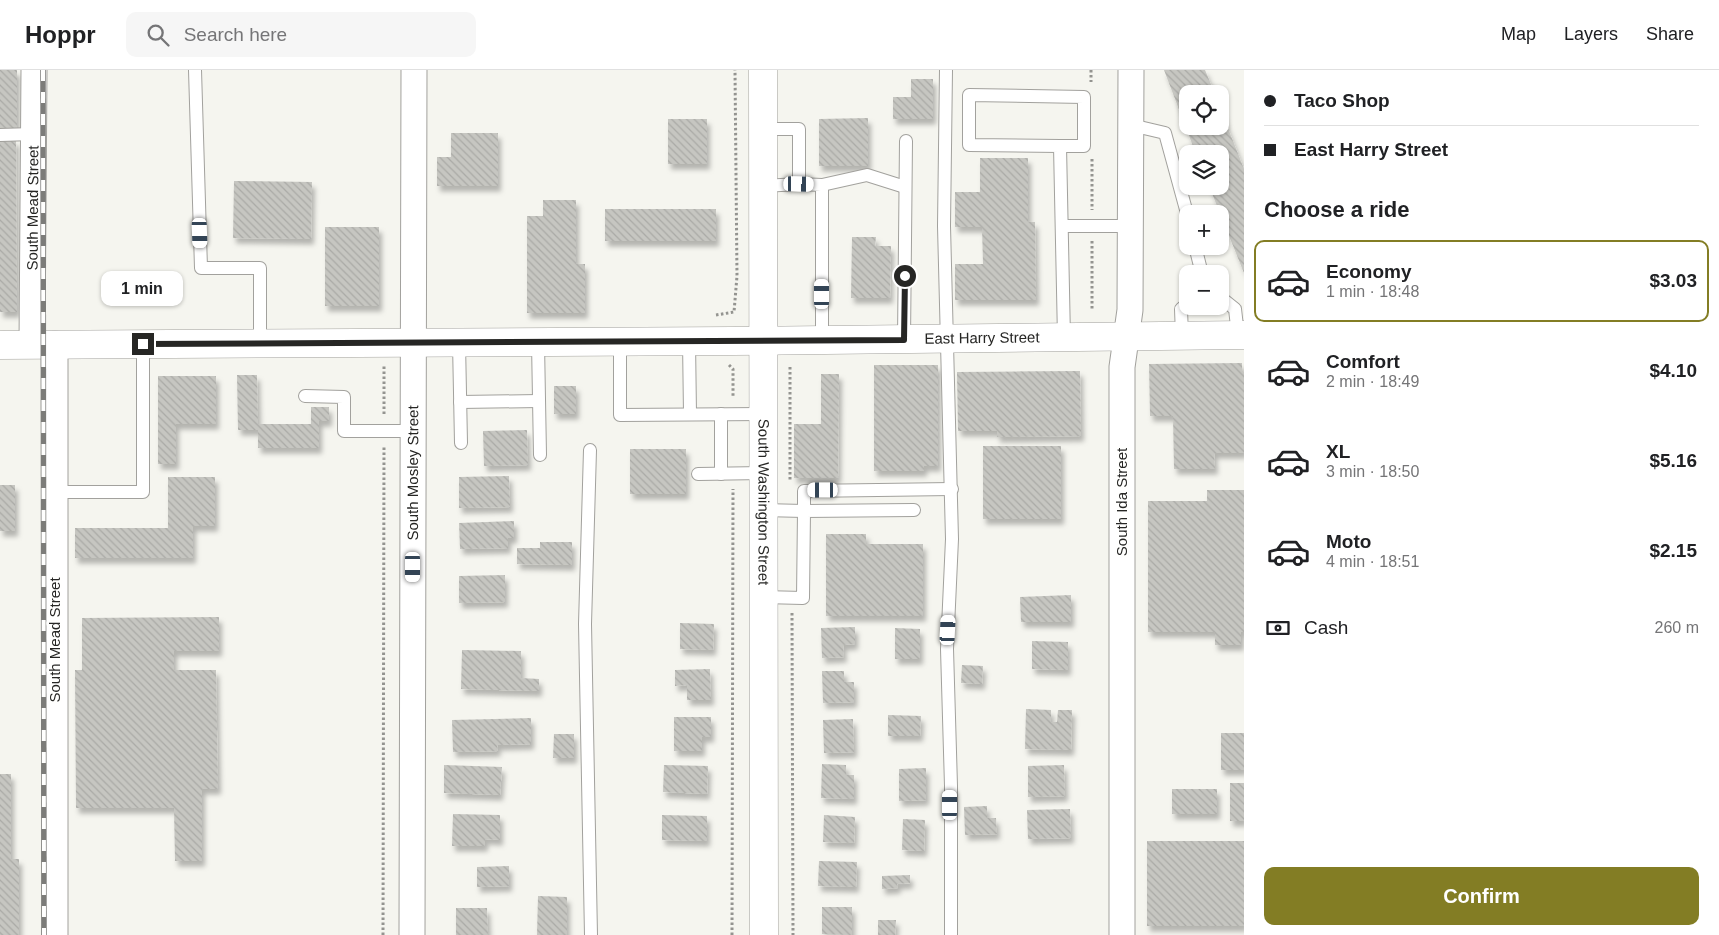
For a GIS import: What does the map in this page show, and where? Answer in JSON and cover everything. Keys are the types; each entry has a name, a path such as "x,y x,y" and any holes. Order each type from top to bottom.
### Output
{"street":[{"name":"South Mead Street","path":"34,70 34,134 44,344 55,492 55,935"},
{"name":"South Mosley Street","path":"412,935 414,70"},
{"name":"South Washington Street","path":"763,70 764,935"},
{"name":"South Ida Street","path":"1122,935 1122,377 1130,310 1131,70"},
{"name":"East Harry Street","path":"0,346 44,344 413,344 904,340 1241,335"}],"lane":[{"path":"196,70 201,268 260,268 260,344"},
{"path":"946,70 944,226 952,489 952,538 947,649 950,786 950,935"},
{"path":"969,95 1084,97 1084,146 1060,146 969,145 969,95"},
{"path":"1131,125 1166,133 1185,205"},
{"path":"763,129 799,128 799,184"},
{"path":"0,135 34,134"},
{"path":"904,340 906,141"},
{"path":"1060,146 1064,338"},
{"path":"763,186 822,185 867,175 905,186"},
{"path":"822,185 822,340"},
{"path":"1062,226 1130,226"},
{"path":"1229,305 1235,309 1241,335"},
{"path":"1181,315 1182,336"},
{"path":"690,341 690,414"},
{"path":"620,342 620,415 763,414"},
{"path":"459,343 461,443"},
{"path":"538,343 540,454"},
{"path":"55,492 143,492 143,344"},
{"path":"305,396 344,397 344,431 413,431"},
{"path":"460,402 539,401"},
{"path":"727,414 727,474"},
{"path":"590,450 585,624 592,935"},
{"path":"698,474 763,473"},
{"path":"763,596 803,598 797,511 804,491 952,489"},
{"path":"763,510 914,510"}],"path":[{"path":"714,316 734,312 737,276 735,70"},
{"path":"1091,70 1091,90"},
{"path":"1092,158 1092,310"},
{"path":"726,362 733,369 727,414"},
{"path":"375,365 384,365 383,935"},
{"path":"790,367 797,511"},
{"path":"727,474 732,935"},
{"path":"792,597 793,935"}],"building":[{"path":"0,70 17,70 17,130 0,130"},
{"path":"1164,70 1205,70 1211,85 1179,85 1179,109"},
{"path":"911,79 933,79 933,119 893,119 893,97 911,97"},
{"path":"868,118 868,166 819,166 819,119"},
{"path":"668,119 707,119 707,164 668,164"},
{"path":"1229,131 1244,169 1244,273 1229,236 1229,205 1217,205 1213,195 1229,195 1229,145 1193,145 1189,135 1229,135"},
{"path":"451,133 498,133 498,186 437,186 437,157 451,157"},
{"path":"16,140 17,312 0,312 0,141"},
{"path":"980,158 1028,158 1028,222 1035,222 1036,300 955,300 955,264 983,264 982,227 955,227 955,192 980,192"},
{"path":"234,181 312,182 311,239 233,238"},
{"path":"543,200 576,200 576,264 585,264 585,313 527,313 527,216 543,216"},
{"path":"605,209 716,209 716,241 605,241"},
{"path":"325,227 379,227 379,306 325,306"},
{"path":"852,237 876,237 875,246 891,246 890,298 851,298"},
{"path":"1242,363 1242,372 1244,372 1244,453 1214,453 1215,469 1174,469 1173,416 1150,416 1149,364"},
{"path":"874,365 938,365 938,466 924,466 924,471 874,471"},
{"path":"1080,371 1081,436 997,437 997,431 958,431 957,372"},
{"path":"821,374 839,374 838,478 794,478 794,424 821,424"},
{"path":"237,375 257,375 258,424 311,424 311,407 329,407 329,421 319,421 319,448 258,448 258,430 238,430"},
{"path":"158,376 216,376 216,424 176,424 176,464 158,464"},
{"path":"554,386 576,386 576,414 554,414"},
{"path":"527,430 528,465 484,466 483,431"},
{"path":"983,446 1061,446 1061,519 983,519"},
{"path":"630,449 686,449 686,494 630,494"},
{"path":"509,476 510,507 459,508 459,477"},
{"path":"168,477 215,477 215,526 193,526 193,558 75,558 75,528 168,528"},
{"path":"0,485 15,485 15,531 0,531"},
{"path":"1207,490 1244,490 1244,632 1241,632 1241,645 1215,645 1215,632 1148,632 1148,501 1207,501"},
{"path":"514,521 514,538 508,538 508,548 460,549 459,523"},
{"path":"826,534 866,534 866,544 923,544 923,616 826,616"},
{"path":"540,542 572,542 572,565 517,564 517,548 540,548"},
{"path":"505,575 505,602 459,603 459,576"},
{"path":"1071,595 1071,622 1021,622 1020,597"},
{"path":"219,617 219,651 174,651 174,670 216,670 218,789 202,789 202,861 175,861 174,808 76,808 75,670 82,670 82,618"},
{"path":"680,623 714,624 713,650 680,649"},
{"path":"855,627 855,644 843,645 844,657 822,658 821,628"},
{"path":"895,628 920,629 920,659 895,659"},
{"path":"1032,641 1068,642 1068,670 1032,669"},
{"path":"462,650 521,651 521,678 539,679 539,691 461,689"},
{"path":"962,665 983,666 982,684 961,683"},
{"path":"710,669 711,700 687,700 687,685 675,686 675,670"},
{"path":"822,671 844,671 844,682 854,682 854,702 823,703"},
{"path":"1026,709 1051,710 1051,722 1057,722 1058,710 1072,710 1071,750 1025,749"},
{"path":"888,715 921,716 920,736 888,736"},
{"path":"674,717 711,717 711,737 702,737 702,751 674,751"},
{"path":"531,718 531,744 497,745 498,751 453,752 452,720"},
{"path":"853,719 854,752 824,753 823,720"},
{"path":"1221,733 1244,733 1244,770 1221,770"},
{"path":"554,734 574,734 574,758 553,758"},
{"path":"822,764 846,765 846,775 854,775 854,799 821,798"},
{"path":"444,765 502,767 500,795 444,793"},
{"path":"664,765 708,766 707,794 663,792"},
{"path":"1064,765 1065,796 1028,797 1028,766"},
{"path":"926,768 926,800 899,801 899,769"},
{"path":"0,774 11,774 11,859 19,859 19,935 0,935"},
{"path":"1230,783 1244,783 1244,821 1230,821"},
{"path":"1172,789 1217,789 1217,814 1172,814"},
{"path":"987,806 987,818 996,818 997,834 965,835 964,807"},
{"path":"1070,809 1071,838 1028,839 1027,810"},
{"path":"453,814 500,815 500,840 485,839 485,846 452,846"},
{"path":"662,815 707,816 707,841 662,840"},
{"path":"824,815 855,817 854,843 823,842"},
{"path":"903,819 925,820 924,851 902,850"},
{"path":"1147,841 1244,841 1244,926 1147,926"},
{"path":"819,861 857,862 856,887 818,886"},
{"path":"509,866 509,886 477,887 477,867"},
{"path":"910,875 910,883 897,884 898,888 882,889 882,876"},
{"path":"538,896 567,897 567,935 537,935"},
{"path":"822,907 852,907 852,935 822,934"},
{"path":"456,908 487,908 488,935 456,935"},
{"path":"878,920 896,920 895,935 878,935"}],"railway":[{"path":"43,70 44,935"}],"route":[{"path":"143,344 904,340 905,276"}]}
